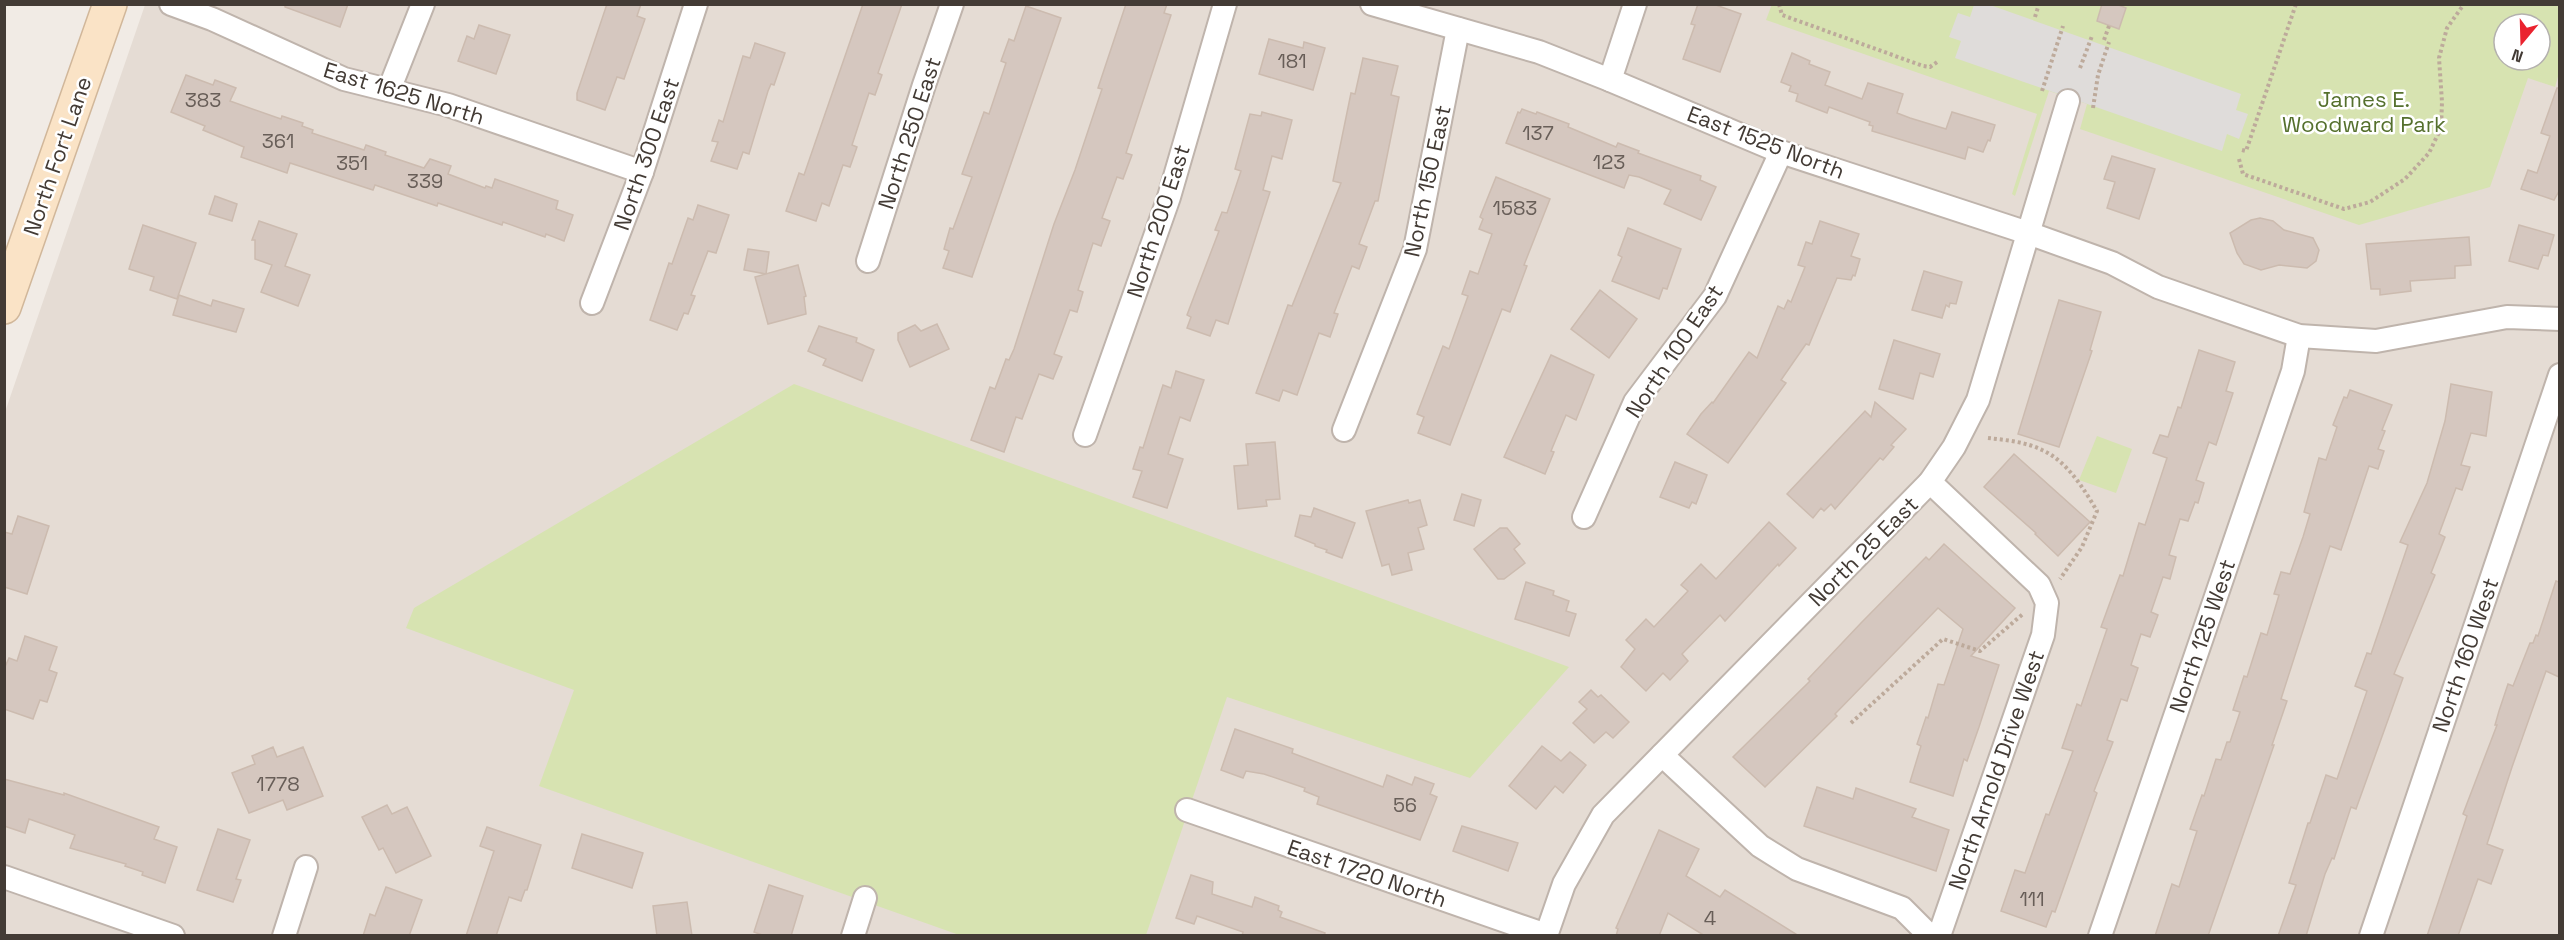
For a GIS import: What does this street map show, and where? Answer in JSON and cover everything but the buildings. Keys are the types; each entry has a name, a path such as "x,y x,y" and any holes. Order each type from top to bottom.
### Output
{"street":[{"name":"North Fort Lane","path":"4,307 110,4"},
{"name":"East 1625 North","path":"171,4 212,19 344,79 448,105 642,172"},
{"path":"389,90 423,4"},
{"name":"North 300 East","path":"592,303 642,172 696,4"},
{"name":"North 250 East","path":"868,261 952,4"},
{"name":"North 200 East","path":"1085,435 1169,197 1225,4"},
{"name":"East 1525 North","path":"1372,4 1539,52 1781,152 2028,233 2112,263 2158,287 2300,336 2376,341 2507,317 2559,319"},
{"path":"1610,80 1635,4"},
{"name":"North 150 East","path":"1344,430 1415,249 1458,29"},
{"name":"North 25 East","path":"1546,935 1564,884 1603,815 1930,482 1954,447 1978,400 2068,101"},
{"name":"North 100 East","path":"1584,517 1635,402 1715,296 1781,152"},
{"name":"North 125 West","path":"2100,936 2289,382 2300,336"},
{"name":"North 160 West","path":"2371,936 2559,375"},
{"path":"1930,482 2039,585 2044,598"},
{"name":"North Arnold Drive West","path":"1939,936 2043,635 2044,598"},
{"path":"1662,755 1760,846 1797,869 1902,908 1930,936"},
{"name":"East 1720 North","path":"1187,810 1546,935"},
{"path":"284,936 306,867"},
{"path":"4,877 173,936"},
{"path":"852,936 865,898"}],"path":[{"path":"1779,4 1782,15 1912,63 1930,67 1936,62"},
{"path":"2035,16 2039,4"},
{"path":"2242,150 2246,151 2296,4"},
{"path":"2239,159 2243,174 2344,209 2370,202 2405,179 2428,153 2440,128 2442,102 2439,58 2447,28 2464,4"},
{"path":"2042,91 2063,26"},
{"path":"2104,40 2109,26"},
{"path":"2080,68 2092,36"},
{"path":"2093,108 2098,75 2109,42"},
{"path":"1851,723 1943,639 1980,651 2044,598 2082,547 2097,511 2079,480 2044,450 2019,442 1988,438"}],"shaded area":[{"path":"145,5 2559,5 2559,935 5,936 5,412"},
{"path":"1974,5 1990,5 2241,94 2236,110 2248,114 2239,139 2227,134 2222,151 1955,58 1961,41 1949,37 1958,13 1970,17"}],"green space":[{"name":"James E. Woodward Park","path":"1772,4 2559,5 2559,73 2555,87 2528,78 2490,187 2359,225 2080,129 2087,104 2049,91 2015,196 2012,194 2037,114 1766,20"},
{"path":"794,384 1569,667 1470,778 1227,697 1146,935 962,936 539,786 574,690 406,628 414,608"},
{"path":"2097,436 2132,449 2116,493 2079,480"}]}
